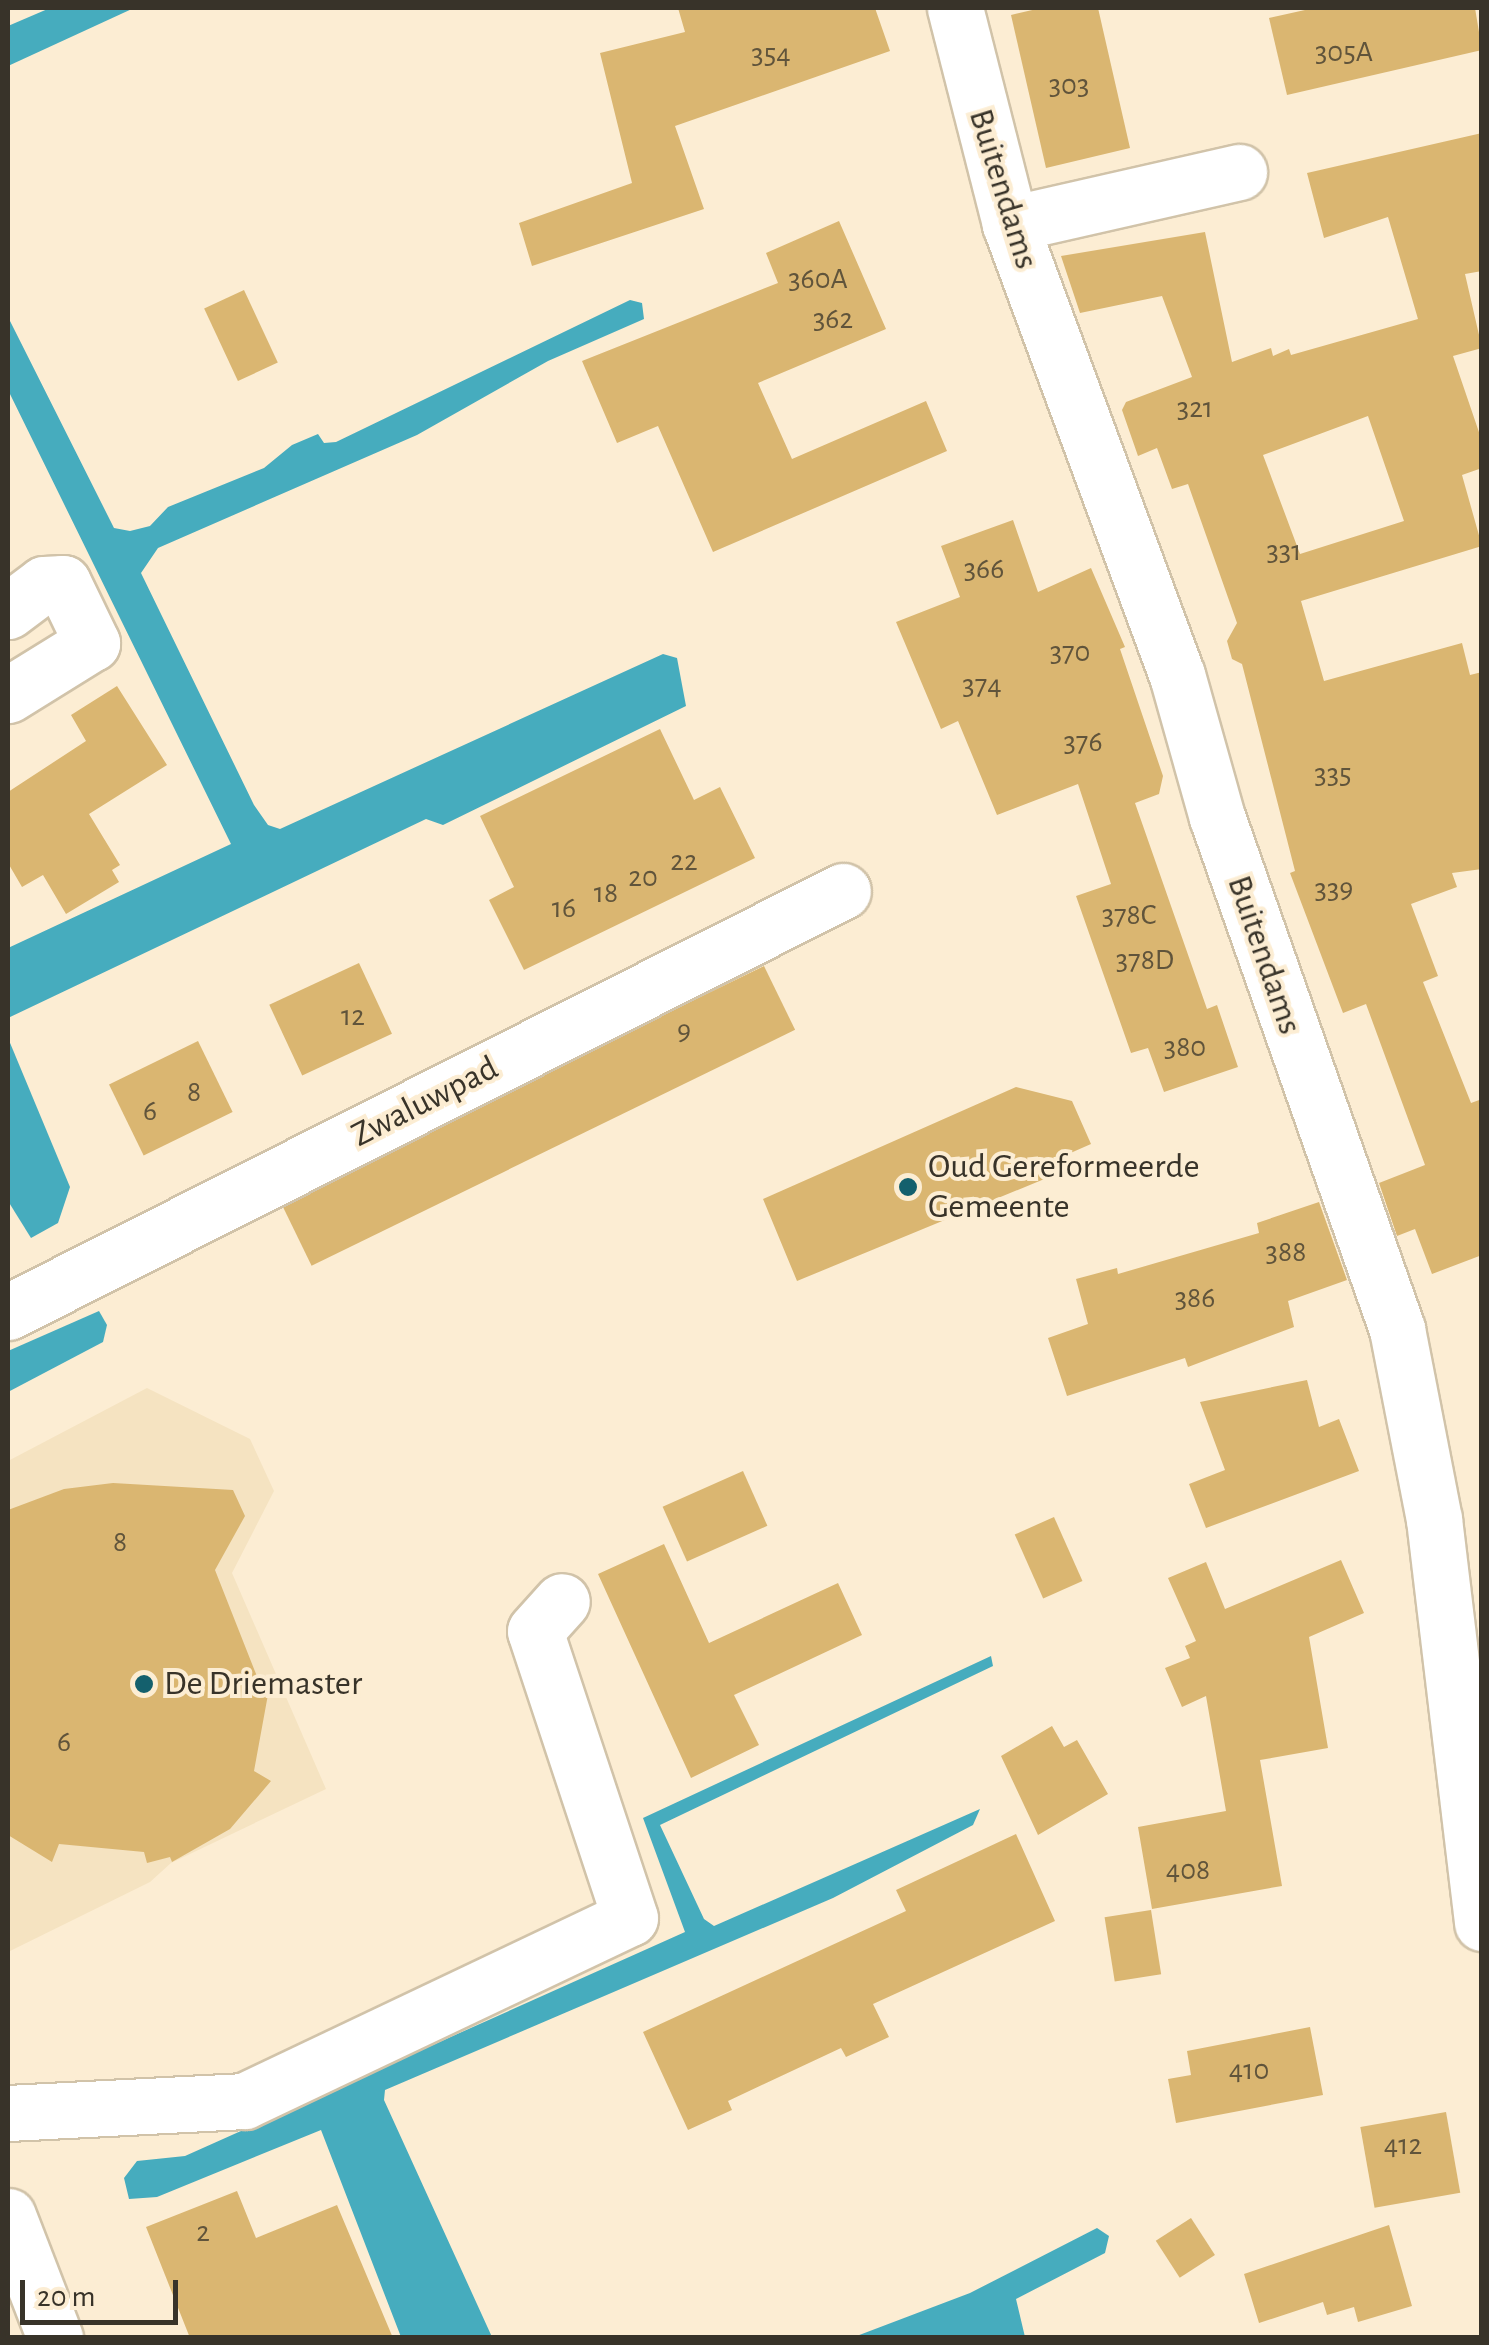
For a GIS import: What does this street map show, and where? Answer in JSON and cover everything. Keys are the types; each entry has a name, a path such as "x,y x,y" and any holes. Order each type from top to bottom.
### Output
{"street":[{"name":"Buitendams","path":"955,8 1010,224 1178,675 1217,818 1397,1329 1434,1518 1482,1923"},
{"path":"1010,224 1239,172"},
{"path":"8,611 44,584 63,583 92,643 8,695"},
{"name":"Zwaluwpad","path":"8,1312 843,892"},
{"path":"8,2113 244,2101 630,1918 535,1632 562,1601"},
{"path":"8,2216 55,2338"}],"shaded area":[{"name":"De Driemaster","path":"147,1388 250,1439 274,1491 232,1573 326,1789 171,1863 150,1882 8,1952 8,1461"}],"water":[{"path":"50,8 134,8 8,66 8,26"},
{"path":"630,300 642,303 644,319 548,361 417,435 158,548 141,573 254,805 268,825 280,829 663,654 677,658 686,706 443,825 426,819 8,1018 8,948 231,844 8,390 8,317 114,528 130,531 150,526 168,507 264,468 292,445 318,434 324,443 336,442"},
{"path":"8,1038 70,1187 58,1223 31,1238 8,1201"},
{"path":"99,1311 107,1325 103,1342 8,1392 8,1351"},
{"path":"991,1656 993,1666 660,1825 704,1919 714,1926 980,1809 973,1825 833,1898 385,2090 384,2100 492,2337 401,2337 321,2130 157,2197 129,2199 124,2178 137,2161 185,2156 685,1932 643,1818"},
{"path":"1097,2228 1109,2236 1105,2253 1016,2299 1025,2337 854,2337 970,2293"}],"building":[{"path":"678,8 875,8 890,51 675,126 704,209 532,266 519,223 632,183 600,53 685,32"},
{"path":"1041,8 1098,8 1130,148 1046,168 1011,15"},
{"path":"1314,8 1475,8 1482,50 1287,95 1269,18"},
{"path":"1482,133 1482,271 1465,274 1482,348 1453,356 1482,441 1482,468 1462,475 1482,546 1301,601 1324,681 1462,643 1470,675 1482,672 1482,869 1452,873 1457,887 1411,904 1438,976 1423,982 1471,1103 1482,1099 1482,1255 1432,1274 1415,1229 1397,1236 1379,1183 1425,1165 1366,1004 1343,1013 1290,873 1295,871 1242,664 1232,659 1227,641 1237,623 1188,484 1172,489 1157,448 1138,456 1122,410 1126,402 1192,377 1162,296 1080,313 1061,256 1205,232 1232,362 1271,348 1273,356 1289,349 1291,355 1418,319 1388,217 1324,238 1307,173","holes":["1368,416 1404,521 1300,554 1263,455"]},
{"path":"839,221 886,329 758,383 792,459 926,401 947,451 713,552 658,426 617,443 582,361 778,283 766,253"},
{"path":"244,290 278,363 238,381 204,309"},
{"path":"1013,520 1038,592 1091,568 1125,647 1120,649 1163,776 1159,794 1135,803 1207,1009 1217,1005 1238,1067 1164,1092 1148,1048 1131,1053 1076,896 1111,884 1078,784 997,815 958,721 941,729 896,622 960,597 941,546"},
{"path":"117,686 167,765 89,814 120,865 112,870 119,882 66,914 43,875 22,887 8,863 8,792 86,741 71,715"},
{"path":"660,729 694,800 720,787 755,858 524,970 489,900 514,887 480,816"},
{"path":"359,963 392,1034 302,1076 269,1005"},
{"path":"764,966 795,1030 312,1266 280,1202"},
{"path":"198,1041 233,1112 144,1155 109,1084"},
{"name":"Oud Gereformeerde Gemeente","path":"1016,1087 1072,1101 1091,1144 1050,1162 1054,1175 797,1281 763,1199"},
{"path":"1319,1202 1347,1280 1288,1301 1294,1327 1188,1367 1185,1358 1067,1396 1048,1338 1088,1324 1076,1279 1117,1268 1118,1274 1259,1233 1257,1223"},
{"path":"1307,1380 1319,1427 1339,1419 1359,1471 1206,1528 1189,1484 1225,1470 1200,1402"},
{"path":"743,1471 767,1526 687,1562 663,1507"},
{"name":"De Driemaster","path":"113,1483 233,1490 245,1516 215,1570 258,1679 271,1678 254,1771 271,1781 230,1829 172,1862 170,1857 147,1863 144,1852 59,1844 52,1862 8,1835 8,1510 64,1489"},
{"path":"1054,1517 1082,1581 1043,1598 1015,1534"},
{"path":"664,1544 709,1643 838,1583 862,1635 734,1695 759,1745 691,1778 598,1574"},
{"path":"1341,1560 1364,1613 1309,1637 1328,1748 1260,1760 1282,1886 1152,1909 1138,1827 1226,1811 1206,1696 1182,1707 1165,1668 1190,1658 1185,1646 1196,1641 1168,1578 1206,1562 1225,1609"},
{"path":"1052,1726 1064,1747 1077,1740 1108,1794 1038,1835 1001,1756"},
{"path":"1016,1834 1055,1921 873,2004 889,2037 846,2057 841,2048 728,2101 732,2110 688,2130 643,2032 906,1911 896,1890"},
{"path":"1151,1910 1161,1974 1115,1982 1105,1917"},
{"path":"1310,2027 1323,2095 1176,2123 1168,2079 1191,2075 1187,2051"},
{"path":"1446,2112 1460,2193 1375,2208 1360,2127"},
{"path":"237,2191 256,2238 337,2205 393,2338 190,2338 146,2227"},
{"path":"1191,2218 1215,2255 1180,2278 1156,2241"},
{"path":"1389,2225 1412,2306 1358,2322 1354,2307 1327,2315 1323,2302 1259,2323 1244,2274"}],"place":[{"name":"Oud Gereformeerde Gemeente","path":"908,1187"},
{"name":"De Driemaster","path":"144,1684"}]}
